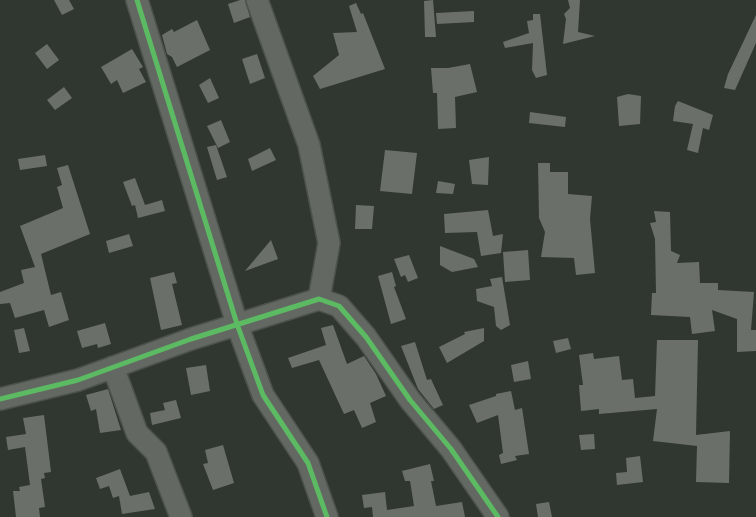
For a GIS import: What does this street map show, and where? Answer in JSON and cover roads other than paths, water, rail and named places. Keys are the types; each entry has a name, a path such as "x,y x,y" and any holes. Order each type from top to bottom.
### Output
{"street":[{"path":"137,0 237,324 263,395 308,462 327,517"},
{"path":"257,0 309,145 329,243 319,299"},
{"path":"0,399 78,380 237,324 319,299 339,306 366,337 410,400 451,449 498,517"},
{"path":"113,367 137,433 156,452 181,517"}]}
